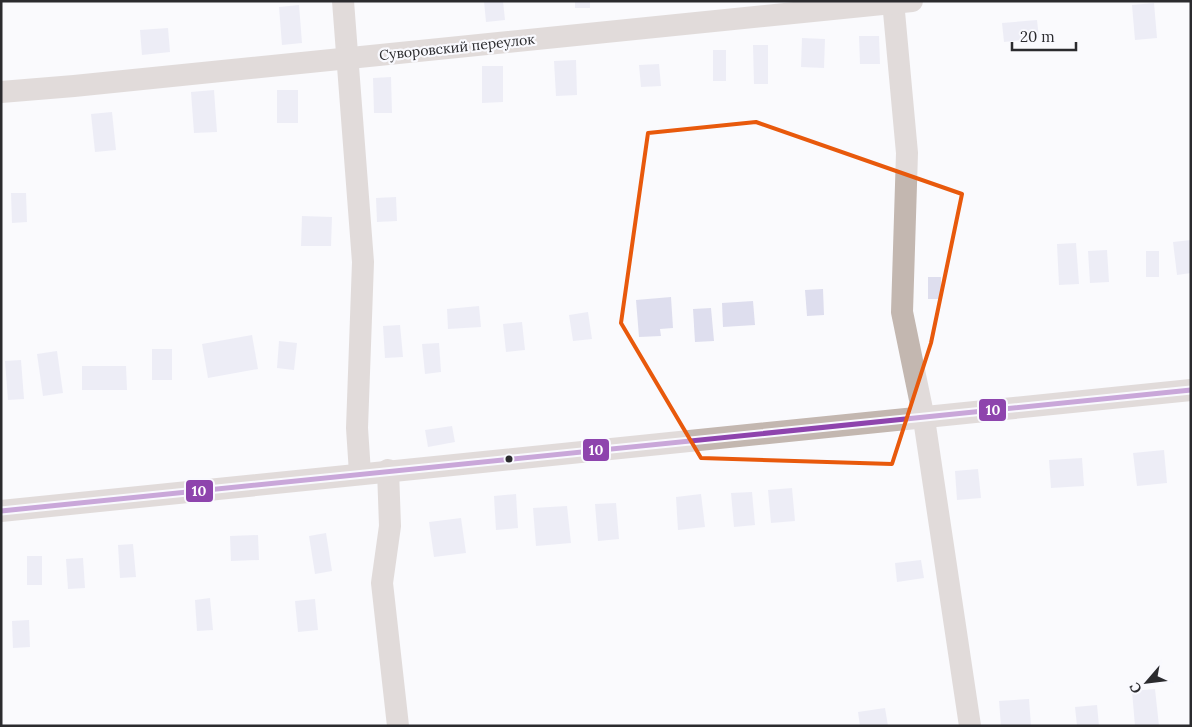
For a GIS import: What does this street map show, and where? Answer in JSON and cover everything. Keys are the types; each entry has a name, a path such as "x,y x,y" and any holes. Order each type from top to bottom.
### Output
{"street":[{"path":"343,1 363,262 357,428 360,473"},
{"path":"899,2 907,153 902,312 924,419 970,726"},
{"name":"Суворовский переулок","path":"1,92 899,2"},
{"path":"1,510 388,470 924,419 1191,390"},
{"path":"388,470 390,526 382,583 398,726"}],"highlighted area":[{"path":"756,122 962,194 931,343 892,464 701,458 621,323 648,133"}],"building":[{"path":"484,1 503,1 505,20 486,22"},
{"path":"575,1 590,1 590,8 575,8"},
{"path":"1154,3 1157,38 1135,40 1132,5"},
{"path":"299,5 302,43 282,45 279,7"},
{"path":"1037,20 1039,38 1004,42 1002,23"},
{"path":"168,28 170,52 142,55 140,30"},
{"path":"859,36 879,36 880,64 860,64"},
{"path":"802,38 825,39 824,68 801,67"},
{"path":"753,45 768,45 768,84 754,84"},
{"path":"713,50 726,50 726,81 713,81"},
{"path":"576,60 577,95 556,96 554,61"},
{"path":"659,64 661,86 641,87 639,65"},
{"path":"482,66 503,66 503,102 482,103"},
{"path":"391,77 392,113 374,113 373,78"},
{"path":"214,90 217,132 194,133 191,92"},
{"path":"277,90 298,90 298,123 277,123"},
{"path":"112,112 116,150 95,152 91,114"},
{"path":"11,193 26,193 27,222 12,223"},
{"path":"396,197 397,221 377,222 376,198"},
{"path":"302,216 332,217 331,246 301,246"},
{"path":"1191,240 1191,273 1177,275 1173,242"},
{"path":"1076,243 1079,284 1059,285 1057,244"},
{"path":"1107,250 1109,282 1090,283 1088,251"},
{"path":"1146,251 1159,251 1159,277 1146,277"},
{"path":"928,277 941,277 941,299 928,299"},
{"path":"823,289 824,315 807,316 805,290"},
{"path":"671,297 673,328 660,329 661,336 639,337 636,300"},
{"path":"753,301 755,325 723,327 722,303"},
{"path":"479,306 481,327 448,329 447,309"},
{"path":"711,308 714,341 695,342 693,309"},
{"path":"588,312 592,339 573,341 569,315"},
{"path":"522,322 525,350 506,352 503,324"},
{"path":"400,325 403,357 385,358 383,326"},
{"path":"252,335 258,369 208,378 202,344"},
{"path":"279,341 297,343 294,370 277,368"},
{"path":"439,343 441,372 425,374 422,344"},
{"path":"152,349 172,349 172,380 152,380"},
{"path":"57,351 63,393 43,396 37,354"},
{"path":"21,360 24,399 8,400 5,361"},
{"path":"82,366 126,366 127,390 82,390"},
{"path":"452,426 455,442 428,447 425,430"},
{"path":"1164,450 1167,483 1137,486 1133,453"},
{"path":"1082,458 1084,486 1051,488 1049,460"},
{"path":"978,469 981,498 957,500 955,471"},
{"path":"792,488 795,521 771,523 768,490"},
{"path":"752,492 755,525 734,527 731,493"},
{"path":"516,494 518,528 496,530 494,496"},
{"path":"701,494 705,527 678,530 676,497"},
{"path":"616,503 619,539 598,541 595,504"},
{"path":"567,506 571,543 536,546 533,508"},
{"path":"461,518 466,553 434,557 429,522"},
{"path":"326,533 332,571 315,574 309,536"},
{"path":"258,535 259,560 231,561 230,536"},
{"path":"133,544 136,577 120,578 118,545"},
{"path":"27,556 42,556 42,585 27,585"},
{"path":"83,558 85,588 68,589 66,559"},
{"path":"921,560 924,578 897,582 895,563"},
{"path":"210,598 213,630 197,631 195,600"},
{"path":"315,599 318,630 298,632 295,601"},
{"path":"29,620 30,647 13,648 12,621"},
{"path":"1155,689 1159,726 1135,726 1132,691"},
{"path":"1029,699 1031,726 1001,726 999,701"},
{"path":"1097,705 1099,726 1077,726 1075,707"},
{"path":"885,708 888,726 860,726 858,712"}],"transit line":[{"name":"10","path":"1,511 1191,390"}]}
